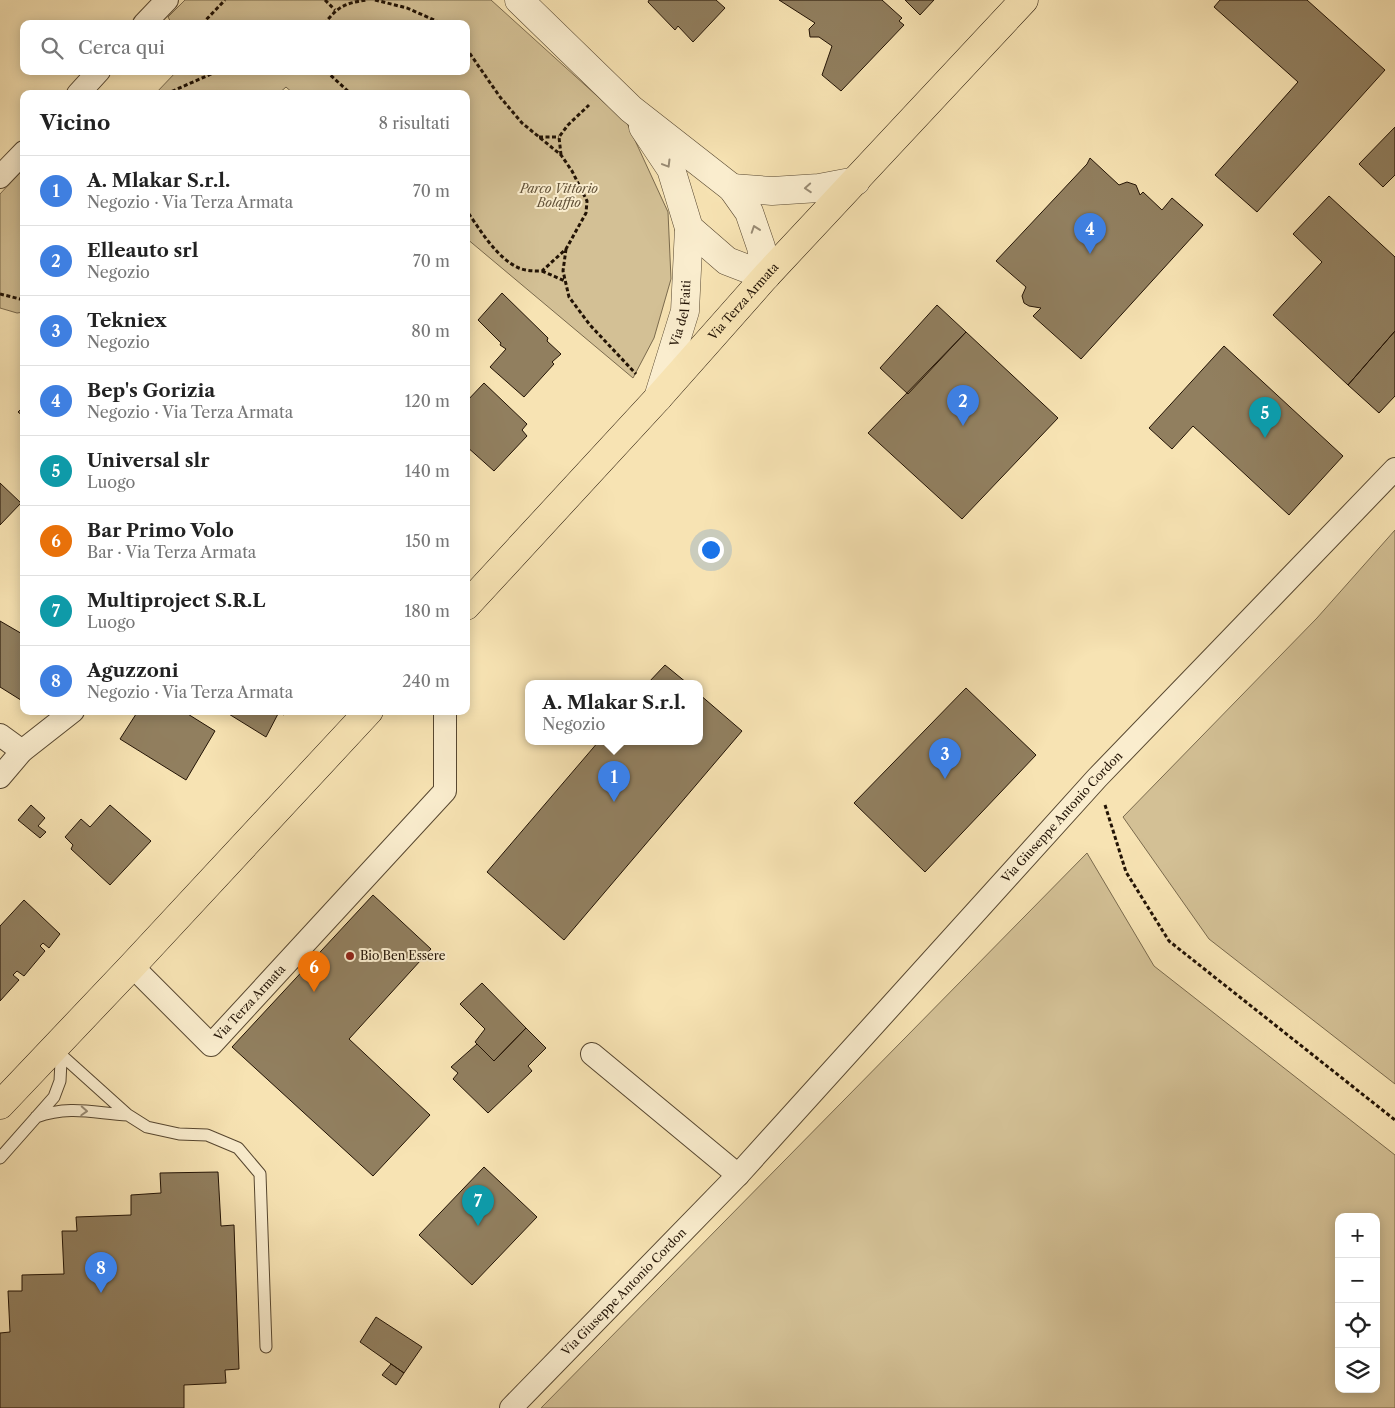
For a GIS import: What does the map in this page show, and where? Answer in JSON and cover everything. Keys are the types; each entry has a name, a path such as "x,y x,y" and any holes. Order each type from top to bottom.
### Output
{"main road":[{"name":"Via Terza Armata","path":"470,602 658,398 766,276 1024,0"},
{"path":"0,1105 57,1049 365,715"}],"street":[{"path":"148,20 166,0"},
{"name":"Via del Faiti","path":"519,0 631,108 732,188 749,212 761,247 766,276"},
{"path":"82,90 95,75"},
{"name":"Via del Faiti","path":"631,108 671,169 689,228 685,311 658,398"},
{"path":"0,177 20,156"},
{"path":"732,188 772,191 818,188 856,181"},
{"path":"689,228 727,261 766,276"},
{"name":"Via Giuseppe Antonio Cordon","path":"511,1408 738,1174 1096,778 1395,469"},
{"path":"0,777 22,751 68,715"},
{"name":"Via Terza Armata","path":"132,966 211,1045 445,791 445,715"},
{"path":"0,735 22,751"},
{"path":"592,1054 738,1174"}],"lane":[{"path":"57,1049 128,1115 147,1127 178,1134 207,1135 238,1148 260,1174 266,1347"},
{"path":"0,1158 54,1097 60,1081 61,1061 57,1049"},
{"path":"36,1118 50,1112 82,1110 128,1115"}],"path":[{"path":"206,20 225,0"},
{"path":"325,0 335,10"},
{"path":"327,20 335,10 352,2 367,0"},
{"path":"375,0 407,8 434,20"},
{"path":"470,54 500,97 522,123 561,155 587,201 586,213 566,249 542,271"},
{"path":"175,90 209,75"},
{"path":"330,75 347,90"},
{"path":"561,155 559,137 568,125 608,86"},
{"path":"538,137 559,137"},
{"path":"470,215 495,248 518,268 529,271 542,271 565,281"},
{"path":"566,249 563,271 569,297 578,311 658,398"},
{"path":"0,294 20,299"},
{"path":"1096,778 1126,872 1169,941 1395,1120"}],"green space":[{"name":"Parco Vittorio Bolaffio","path":"185,0 491,0 627,123 668,212 671,279 654,338 633,378 470,241 470,90 289,90 286,87 283,90 159,90 173,75 470,75 470,20 170,20 168,17"},
{"path":"20,172 20,313 0,308 0,194"},
{"path":"1395,530 1395,1084 1209,939 1123,817 1317,618"},
{"path":"1087,853 1154,966 1395,1155 1395,1408 541,1408"}],"building":[{"path":"649,0 716,0 725,8 693,42 678,26 675,30 648,2"},
{"path":"779,0 882,0 902,18 899,21 904,25 841,91 822,75 832,46 819,37 810,37 809,29 815,23"},
{"path":"905,0 934,0 920,15"},
{"path":"1220,0 1307,0 1385,70 1257,212 1215,175 1298,82 1214,7"},
{"path":"1395,127 1395,175 1383,187 1359,164"},
{"path":"1090,158 1119,185 1127,182 1136,185 1140,195 1143,192 1162,210 1172,198 1203,225 1081,359 1033,316 1041,308 1024,303 1022,296 1026,287 996,261 1087,164"},
{"path":"1329,196 1395,257 1395,331 1348,385 1273,315 1322,262 1293,234"},
{"path":"502,293 548,338 547,341 561,354 552,362 554,364 524,397 490,367 506,349 500,345 501,343 478,320"},
{"path":"937,305 966,332 908,394 880,368"},
{"path":"1395,331 1395,396 1379,413 1348,385"},
{"path":"966,332 1058,418 962,519 868,433"},
{"path":"1224,346 1343,456 1289,515 1193,426 1172,449 1149,428"},
{"path":"484,383 527,424 522,430 527,436 494,471 470,450 470,398"},
{"path":"0,483 20,504 0,525"},
{"path":"0,621 20,633 20,700 0,687"},
{"path":"665,665 683,680 651,680"},
{"path":"966,688 1036,755 925,872 854,803"},
{"path":"703,697 742,731 564,940 487,872 596,745 703,745"},
{"path":"135,715 189,715 215,731 186,780 120,739"},
{"path":"230,715 277,715 266,737"},
{"path":"31,805 45,818 38,826 46,832 40,838 18,820"},
{"path":"110,805 151,841 110,885 71,849 73,845 65,837 81,819 90,827"},
{"path":"373,895 431,949 349,1039 430,1115 373,1176 232,1047"},
{"path":"24,900 60,934 49,948 43,943 40,946 45,951 24,976 17,971 13,975 19,980 0,1001 0,926"},
{"path":"482,983 526,1028 494,1061 475,1042 485,1029 460,1004"},
{"path":"526,1028 546,1048 528,1066 532,1071 488,1113 453,1079 458,1073 451,1067 477,1044 494,1061"},
{"path":"484,1167 537,1217 472,1285 419,1235"},
{"path":"218,1172 221,1226 234,1225 239,1369 225,1370 226,1383 184,1385 184,1408 0,1408 0,1333 10,1332 8,1291 22,1291 22,1275 64,1274 62,1231 77,1231 76,1217 131,1215 131,1195 161,1193 160,1173"},
{"path":"376,1317 422,1347 404,1373 360,1342"},
{"path":"391,1364 404,1373 396,1385 382,1375"}],"place":[{"name":"Bep's Gorizia","path":"1090,254"},
{"name":"Elleauto srl","path":"963,426"},
{"name":"Universal slr","path":"1265,438"},
{"name":"Tekniex","path":"945,779"},
{"name":"A. Mlakar S.r.l.","path":"614,802"},
{"name":"Bio Ben Essere","path":"350,956"},
{"name":"Bar Primo Volo","path":"314,992"},
{"name":"Multiproject S.R.L","path":"478,1226"},
{"name":"Aguzzoni","path":"101,1293"}]}
